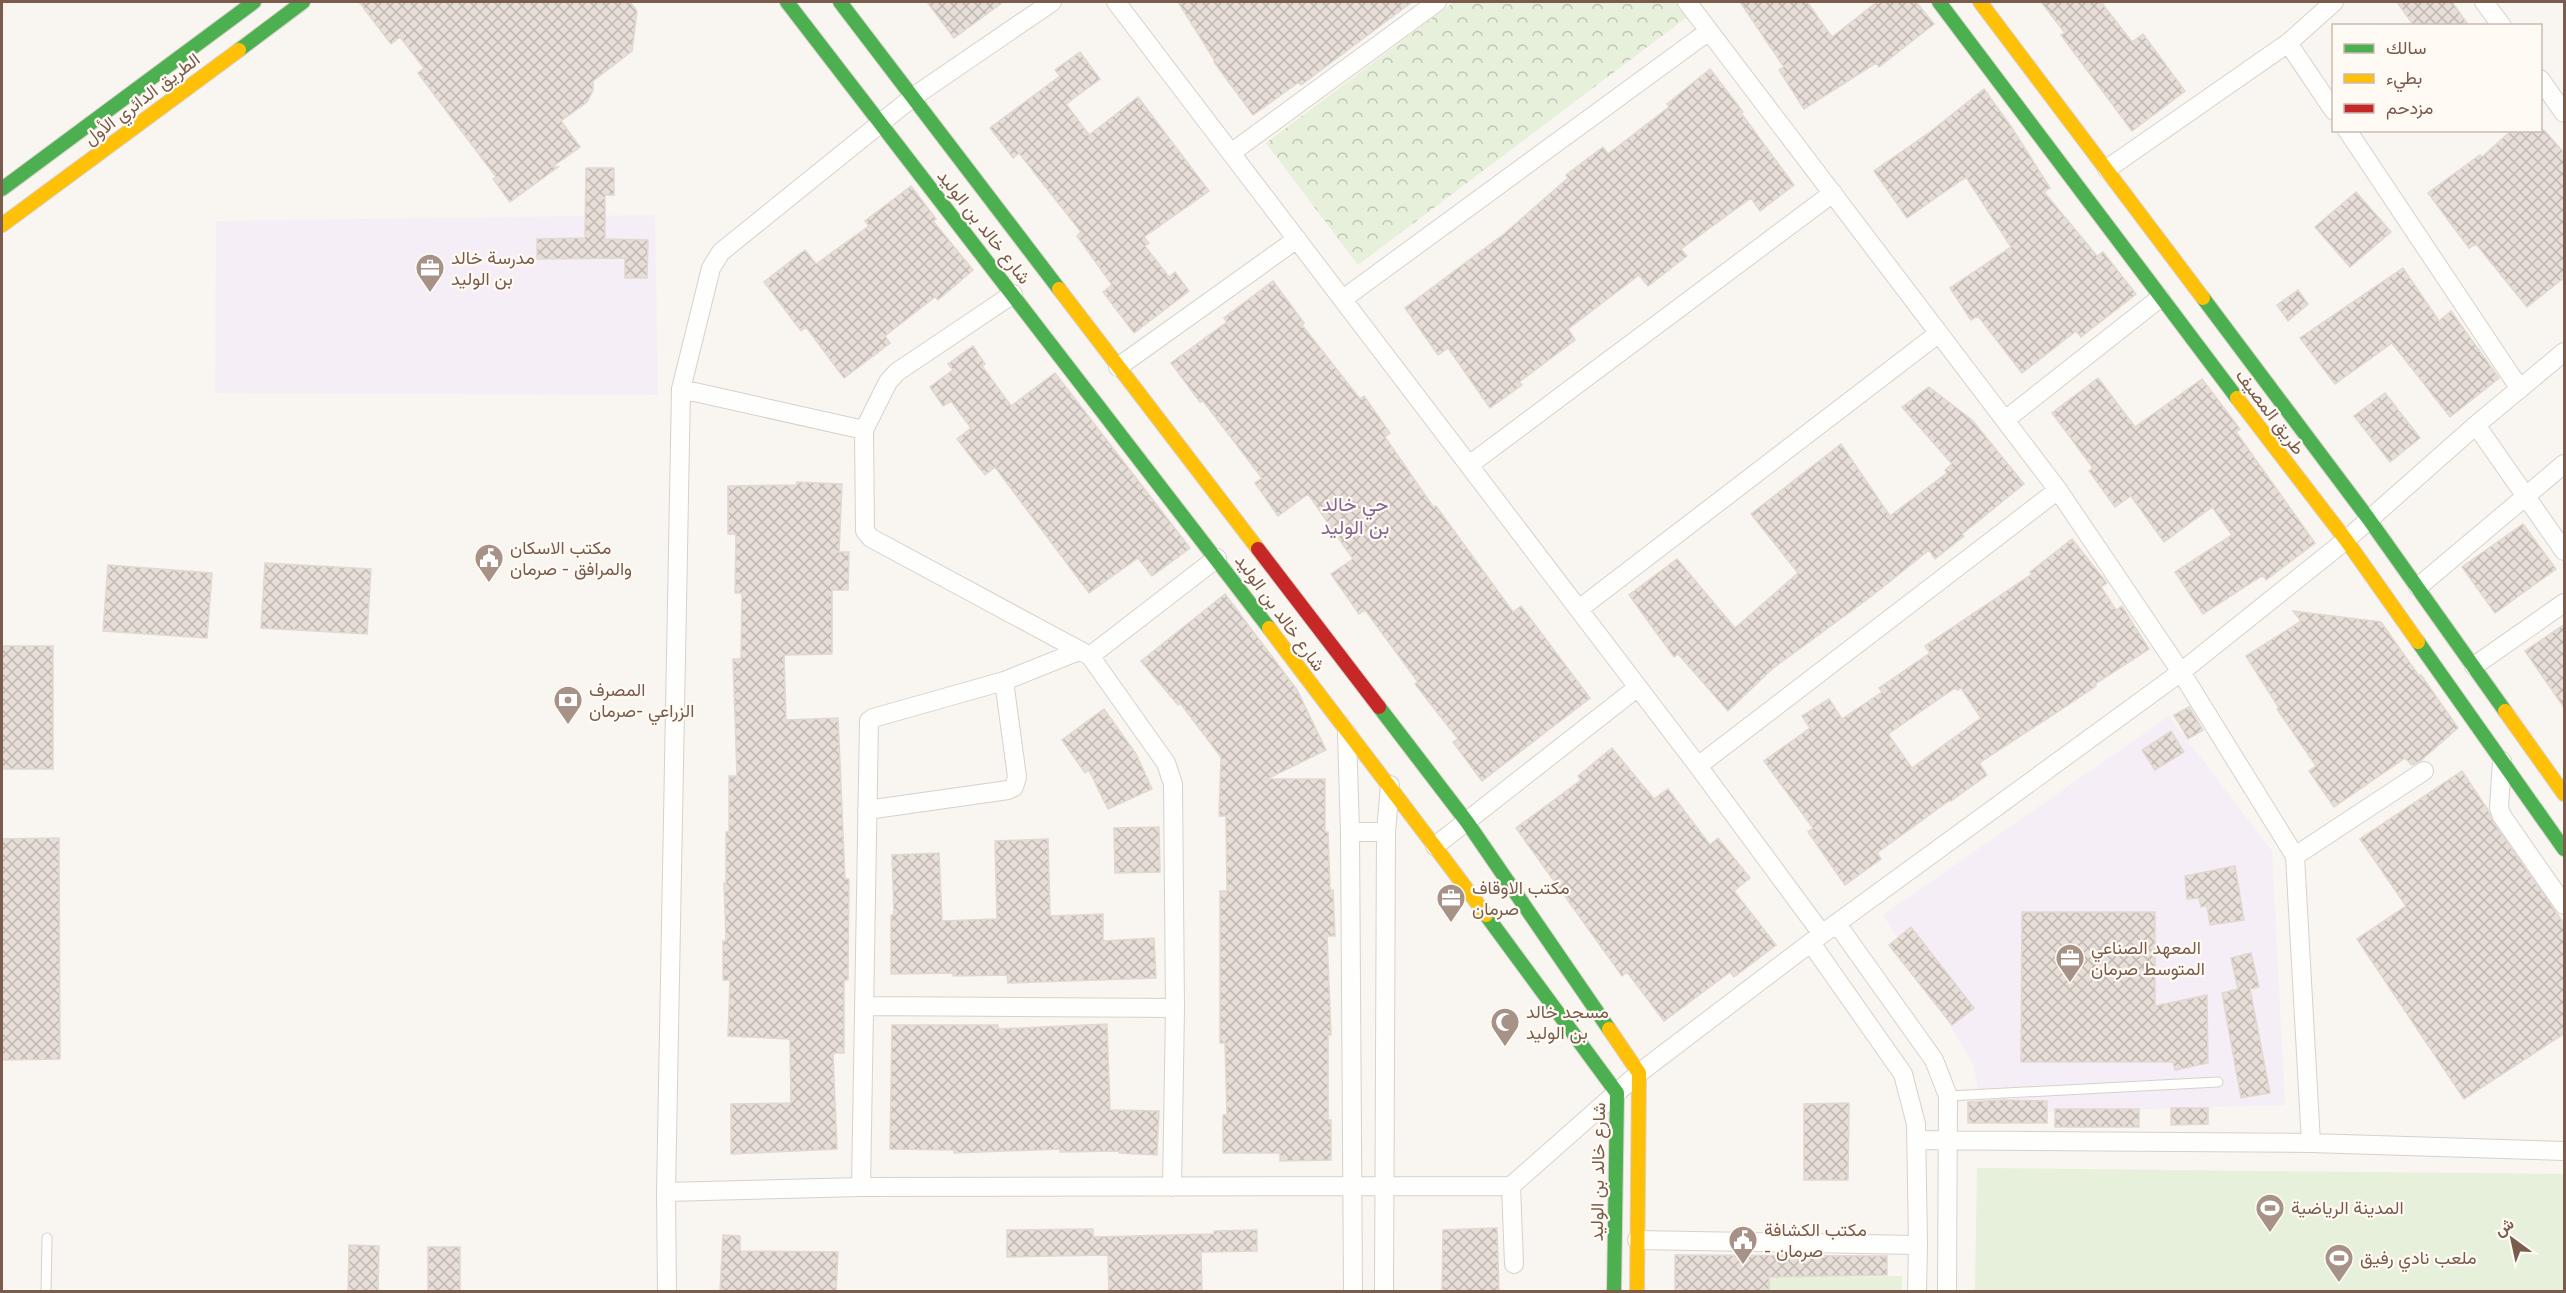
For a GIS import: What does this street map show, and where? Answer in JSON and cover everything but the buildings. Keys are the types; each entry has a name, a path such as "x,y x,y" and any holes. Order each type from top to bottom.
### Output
{"street":[{"name":"الطريق الدائري الأول","path":"2,225 28,188 254,2"},
{"name":"الطريق الدائري الأول","path":"2,188 28,188 303,2"},
{"name":"شارع خالد بن الوليد","path":"787,2 1218,558 1347,733 1390,785 1617,1093 1614,1292"},
{"name":"شارع خالد بن الوليد","path":"840,2 1467,822 1639,1073"},
{"path":"667,1292 666,1192 681,389 715,261 722,252 913,97 1052,2"},
{"path":"1116,2 1579,609 1823,934 1934,1060 1948,1096 1947,1292"},
{"path":"1231,153 1437,2"},
{"path":"1687,2 2058,490 2181,672 2295,856 2311,1143"},
{"name":"طريق المصيف","path":"1939,2 2160,298 2346,540 2565,849"},
{"name":"طريق المصيف","path":"1980,2 2368,518 2562,786"},
{"path":"2106,170 2288,43 2334,2"},
{"path":"2484,2 2500,24"},
{"path":"1343,300 1709,31"},
{"path":"2288,43 2332,108"},
{"path":"2542,80 2565,113"},
{"path":"2348,132 2520,389"},
{"path":"1469,465 1833,193"},
{"path":"1118,367 1297,239"},
{"path":"1014,294 892,377 864,430 867,535 1085,654 1166,763 1172,776 1175,1008 1172,1187"},
{"path":"2005,420 2160,298"},
{"path":"1579,609 1939,333"},
{"path":"666,1192 861,1187 1511,1186 1639,1073 1823,934 2181,672 2346,540 2368,518 2476,425 2565,352"},
{"path":"681,389 864,430"},
{"path":"2476,425 2565,551"},
{"path":"2418,587 2565,464"},
{"path":"1698,766 2058,490"},
{"path":"861,1187 869,721 1085,654 1218,558"},
{"path":"2474,666 2565,603"},
{"path":"867,810 1008,790 1014,787 1017,777 1004,681"},
{"path":"1435,846 1638,687"},
{"path":"1347,733 1350,832 1353,1292"},
{"path":"2502,761 2499,808 2502,816 2565,905"},
{"path":"2295,856 2424,771"},
{"path":"1384,1292 1386,832 1390,785"},
{"path":"1350,832 1386,832"},
{"path":"1823,934 1903,1074 1916,1124 1917,1292"},
{"path":"864,1006 1175,1008"},
{"path":"1637,1292 1639,1073"},
{"path":"1916,1140 2311,1143 2565,1151"},
{"path":"1511,1186 1514,1264"},
{"path":"1637,1240 1918,1245"}],"lane":[{"path":"1948,1096 2218,1083"},
{"path":"46,1292 47,1238"}],"shaded area":[{"path":"655,215 658,395 215,393 216,221"},
{"path":"2169,716 2272,851 2285,1105 1983,1114 1973,1064 1883,915"}],"green space":[{"path":"1454,2 1687,2 1695,11 1358,265 1266,143"},
{"name":"المدينة الرياضية","path":"1977,1168 2564,1174 2564,1291 1975,1291"},
{"path":"1902,1276 1902,1291 1769,1291 1769,1277"}],"traffic: fast":[{"path":"2,189 254,2"},
{"path":"239,50 303,2"},
{"path":"787,2 1269,628"},
{"path":"840,2 1059,289"},
{"path":"1939,2 2237,398"},
{"path":"2203,298 2368,518 2505,711"},
{"path":"2418,642 2564,849"},
{"path":"1379,707 1467,822 1609,1029"},
{"path":"1486,915 1617,1093 1614,1292"}],"traffic: slow":[{"path":"1980,2 2203,298"},
{"path":"2,225 239,50"},
{"path":"1059,289 1258,549"},
{"path":"2237,398 2346,540 2418,642"},
{"path":"1269,628 1486,915"},
{"path":"2505,711 2564,794"},
{"path":"1609,1029 1639,1073 1637,1292"}],"traffic: jam":[{"path":"1258,549 1379,707"}],"place":[{"name":"مدرسة خالد بن الوليد","path":"430,294"},
{"name":"مكتب الاسكان والمرافق - صرمان","path":"489,584"},
{"name":"المصرف الزراعي -صرمان","path":"568,726"},
{"name":"مكتب الاوقاف صرمان","path":"1451,924"},
{"name":"المعهد الصناعي المتوسط صرمان","path":"2070,984"},
{"name":"مسجد خالد بن الوليد","path":"1505,1048"},
{"name":"المدينة الرياضية","path":"2270,1234"},
{"name":"مكتب الكشافة - صرمان","path":"1743,1266"},
{"name":"ملعب نادي رفيق","path":"2339,1284"}],"district":[{"name":"حي خالد بن الوليد","path":"1355,516"}]}
